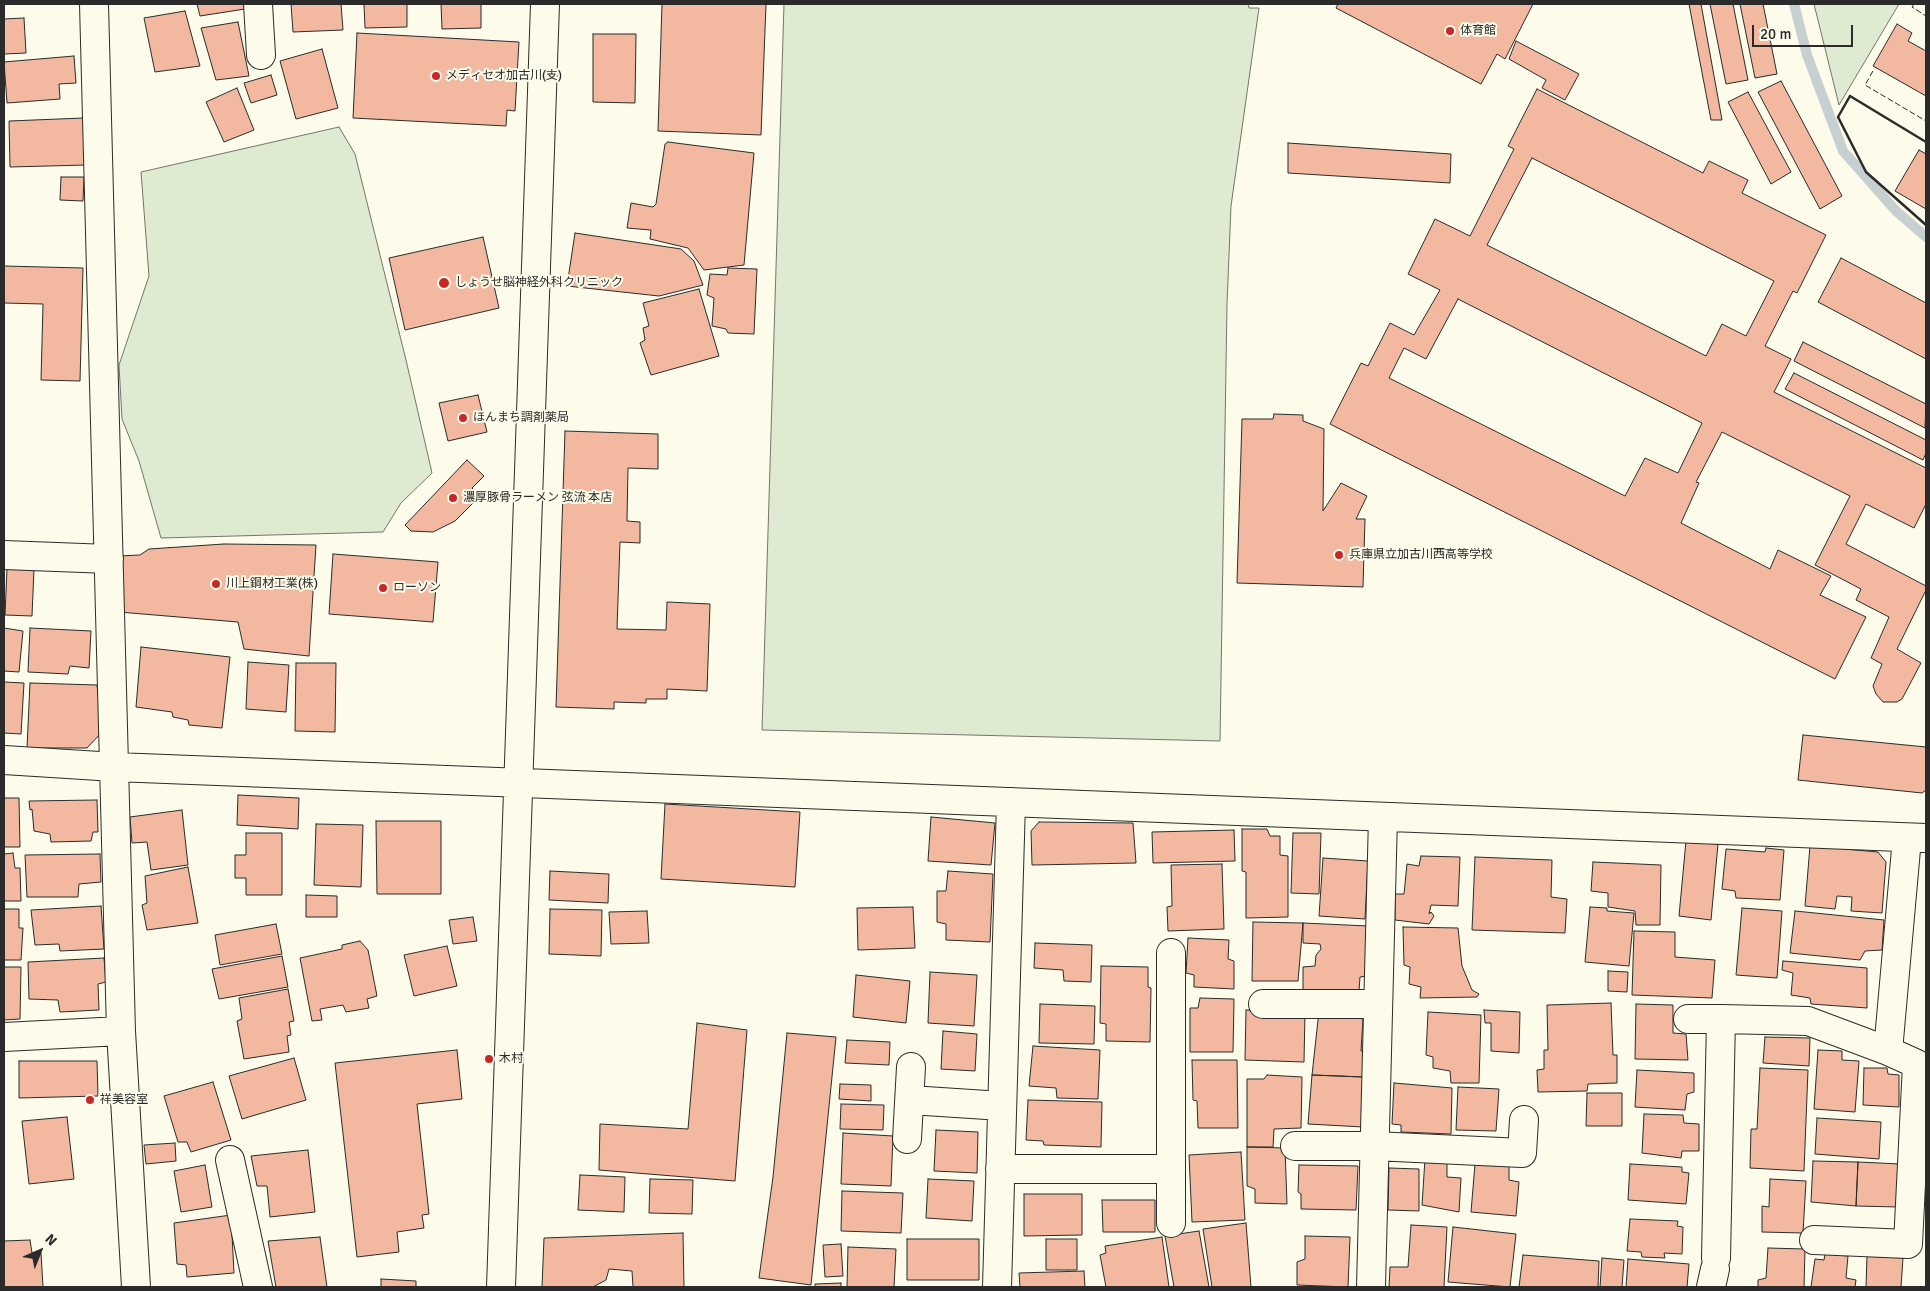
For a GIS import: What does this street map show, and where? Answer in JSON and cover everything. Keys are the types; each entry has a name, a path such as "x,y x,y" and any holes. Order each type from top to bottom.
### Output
{"street":[{"path":"94,4 121,1031 136,1287"},
{"path":"258,4 261,55"},
{"path":"501,1287 545,4"},
{"path":"4,555 109,559"},
{"path":"4,760 115,767 1917,838 1888,1051"},
{"path":"996,1287 1011,802"},
{"path":"1371,1287 1383,817"},
{"path":"1171,953 1171,1223"},
{"path":"1264,1004 1378,1004"},
{"path":"1688,1019 1808,1021 1917,1064 1908,1244 1814,1240"},
{"path":"1714,1271 1728,1225 1721,1019"},
{"path":"4,1037 121,1031"},
{"path":"907,1139 912,1067"},
{"path":"910,1100 1002,1106"},
{"path":"1295,1146 1374,1146 1522,1153 1524,1120"},
{"path":"230,1160 258,1287"},
{"path":"1000,1169 1171,1170"}],"green space":[{"path":"784,4 1248,4 1249,8 1259,8 1231,206 1227,304 1220,741 762,730"},
{"path":"1814,4 1899,4 1839,105"},
{"path":"339,127 355,154 432,473 401,503 383,532 161,538 139,461 122,419 119,365 149,276 141,172"}],"building":[{"path":"197,4 244,4 245,9 200,16"},
{"path":"291,4 341,4 343,30 293,32"},
{"path":"364,4 407,4 407,27 365,28"},
{"path":"441,4 481,4 481,28 442,29"},
{"path":"662,4 766,4 761,135 658,131"},
{"name":"体育館","path":"1338,4 1533,4 1505,59 1497,54 1481,84 1336,8"},
{"path":"1689,4 1701,4 1722,120 1711,120"},
{"path":"1710,4 1733,4 1748,80 1726,84"},
{"path":"1740,4 1763,4 1777,74 1755,78"},
{"path":"185,11 200,66 155,72 144,18"},
{"path":"24,18 26,53 4,54 4,19"},
{"path":"238,22 249,76 216,80 201,28"},
{"path":"1897,24 1912,33 1908,41 1926,51 1926,96 1873,66"},
{"name":"メディセオ加古川(支)","path":"357,33 519,42 515,111 507,110 506,126 353,118"},
{"path":"593,34 636,34 635,103 593,102"},
{"path":"1516,41 1579,74 1565,100 1542,88 1546,80 1509,59"},
{"path":"322,49 338,108 296,119 280,61"},
{"path":"74,56 76,83 59,84 60,99 7,103 4,62"},
{"path":"271,75 277,95 251,103 244,83"},
{"path":"1781,81 1842,196 1820,209 1758,92"},
{"path":"237,88 254,130 224,142 206,102"},
{"path":"1537,89 1703,173 1709,161 1748,180 1742,193 1826,235 1797,293 1793,291 1765,346 1791,359 1774,392 1926,468 1926,504 1914,528 1866,504 1846,544 1926,586 1926,590 1897,649 1921,663 1902,699 1897,702 1883,702 1876,694 1873,686 1882,664 1871,658 1889,617 1856,600 1861,589 1815,565 1850,496 1722,432 1696,482 1699,483 1681,523 1770,569 1778,550 1831,576 1820,595 1866,617 1835,679 1330,424 1361,363 1368,366 1390,323 1414,335 1440,290 1408,274 1435,219 1470,236 1514,149 1508,146","holes":["1532,158 1774,281 1746,336 1722,324 1706,356 1487,245","1458,299 1702,423 1678,473 1645,458 1625,496 1389,378 1404,348 1426,359"]},
{"path":"1748,92 1791,172 1771,184 1728,102"},
{"path":"84,118 86,165 10,167 9,121"},
{"path":"668,142 754,153 744,265 704,270 688,248 650,239 651,230 627,228 631,203 653,207 656,204 665,144"},
{"path":"1288,143 1451,154 1450,183 1288,173"},
{"path":"1919,150 1926,154 1926,209 1895,191"},
{"path":"61,177 84,177 83,201 60,200"},
{"path":"575,233 681,249 694,261 703,285 659,296 567,286"},
{"name":"しょうせ脳神経外科クリニック","path":"483,237 499,308 405,330 389,258"},
{"path":"1841,258 1926,303 1926,359 1818,302"},
{"path":"4,266 83,268 80,381 41,380 43,304 4,303"},
{"path":"728,268 757,269 754,334 728,333 726,329 712,326 714,298 707,295 710,274 727,275"},
{"path":"699,289 719,356 651,375 640,343 645,340 643,328 649,326 643,303"},
{"path":"1803,342 1926,404 1925,428 1794,361"},
{"path":"1794,373 1926,440 1926,453 1923,460 1785,389"},
{"name":"ほんまち調剤薬局","path":"478,395 487,432 448,441 439,403"},
{"path":"1274,414 1303,415 1303,421 1324,429 1323,511 1341,483 1367,496 1356,519 1365,519 1363,587 1237,583 1242,419 1273,419"},
{"path":"565,431 658,434 658,469 628,468 627,521 640,522 640,543 620,542 617,629 666,630 667,602 710,604 707,691 667,689 667,699 646,699 646,703 614,702 614,709 556,707"},
{"path":"467,460 484,476 472,488 480,496 455,521 433,532 411,531 405,525"},
{"name":"川上鋼材工業(株)","path":"224,544 316,545 309,656 244,649 238,622 119,612 118,556 140,555 149,549"},
{"name":"ローソン","path":"333,554 438,562 433,622 329,614"},
{"path":"7,568 34,569 32,616 5,615"},
{"path":"4,628 23,631 19,672 4,671"},
{"path":"30,628 91,631 89,668 70,666 68,674 28,672"},
{"path":"141,647 230,657 222,728 189,725 188,720 173,717 172,712 136,707"},
{"path":"248,662 289,665 286,712 246,709"},
{"path":"296,663 336,663 335,732 295,731"},
{"path":"4,682 24,683 21,734 4,733"},
{"path":"30,683 97,685 102,732 87,748 27,748"},
{"path":"1803,735 1926,747 1926,790 1922,793 1798,780"},
{"path":"238,795 299,798 298,829 237,825"},
{"path":"4,798 19,798 20,847 4,847"},
{"path":"97,800 98,832 93,832 91,841 51,842 50,834 34,831 32,809 30,810 29,801"},
{"path":"665,804 800,812 795,887 661,879"},
{"path":"182,810 188,865 151,870 147,842 132,843 130,817"},
{"path":"931,817 995,823 991,865 928,861"},
{"path":"376,821 441,821 441,894 377,894"},
{"path":"1039,822 1133,823 1136,863 1032,865 1031,831"},
{"path":"316,824 363,825 361,887 314,885"},
{"path":"1242,829 1267,829 1270,836 1280,836 1280,855 1288,856 1288,917 1246,918 1246,872 1242,871"},
{"path":"1234,830 1235,861 1153,863 1152,832"},
{"path":"246,833 282,833 282,895 246,895 246,878 235,878 235,855 246,855"},
{"path":"1293,833 1321,833 1319,894 1291,893"},
{"path":"1686,841 1718,844 1711,920 1679,916"},
{"path":"1810,846 1878,852 1886,862 1882,913 1851,911 1852,897 1837,896 1835,909 1805,906"},
{"path":"1766,848 1784,850 1780,900 1736,898 1735,891 1722,889 1726,849 1765,852"},
{"path":"13,853 15,868 20,868 21,901 4,901 4,854"},
{"path":"100,854 101,882 79,884 78,897 27,897 25,855"},
{"path":"1421,856 1460,857 1458,906 1431,905 1429,914 1431,912 1434,916 1429,924 1395,920 1395,894 1404,894 1407,864 1419,866"},
{"path":"1475,857 1552,860 1551,897 1567,899 1565,933 1472,930"},
{"path":"1323,858 1368,861 1365,919 1319,916"},
{"path":"1593,862 1661,865 1660,925 1636,925 1635,911 1608,907 1608,893 1591,891"},
{"path":"1222,864 1224,929 1168,931 1167,907 1172,906 1171,865"},
{"path":"188,867 198,923 147,930 142,905 147,903 145,876"},
{"path":"550,871 609,874 608,903 549,900"},
{"path":"948,871 993,874 990,942 946,940 946,924 937,922 937,891 946,891"},
{"path":"306,895 337,896 337,917 306,917"},
{"path":"101,906 104,949 60,951 59,944 35,945 31,910"},
{"path":"913,907 915,948 858,950 857,908"},
{"path":"1590,907 1607,908 1607,911 1634,913 1629,966 1585,962"},
{"path":"1742,908 1782,911 1777,978 1736,975"},
{"path":"4,909 19,909 19,928 23,928 21,960 4,960"},
{"path":"550,909 602,910 601,956 549,954"},
{"path":"647,911 649,943 611,944 609,912"},
{"path":"1795,911 1884,920 1882,950 1865,951 1860,960 1790,953"},
{"path":"473,917 477,941 453,944 449,920"},
{"path":"1253,922 1303,923 1298,981 1252,981"},
{"path":"1303,923 1368,926 1367,976 1360,977 1359,991 1303,995 1303,967 1315,966 1316,955 1321,949 1320,944 1303,943"},
{"path":"276,924 282,954 220,965 215,935"},
{"path":"1403,927 1458,928 1462,966 1472,990 1479,994 1477,997 1420,998 1421,987 1409,984 1410,967 1404,965"},
{"path":"1634,931 1675,932 1675,957 1715,960 1712,998 1632,995"},
{"path":"1188,938 1229,940 1228,959 1234,961 1234,989 1194,987 1194,975 1186,973"},
{"path":"360,941 368,950 377,996 367,999 369,1008 346,1012 343,1005 320,1009 322,1020 312,1021 300,958 342,949 342,945"},
{"path":"1035,943 1092,945 1091,982 1064,981 1063,970 1034,968"},
{"path":"447,946 457,986 414,996 404,955"},
{"path":"282,956 288,987 219,999 212,969"},
{"path":"104,958 106,982 98,984 99,1010 60,1012 58,1000 29,999 28,962"},
{"path":"1783,961 1867,968 1867,1008 1811,1004 1810,998 1791,995 1793,973 1782,970"},
{"path":"1101,966 1148,967 1148,987 1151,988 1150,1042 1106,1041 1106,1024 1100,1023"},
{"path":"4,967 21,967 20,1019 4,1020"},
{"path":"1608,971 1628,972 1627,992 1608,991"},
{"path":"930,972 977,975 974,1026 928,1023"},
{"path":"856,975 910,981 906,1023 853,1017"},
{"path":"288,989 294,1021 289,1022 291,1035 287,1036 289,1052 244,1059 237,1021 242,1019 239,998"},
{"path":"1200,998 1234,999 1233,1052 1190,1052 1190,1008 1198,1008"},
{"path":"1611,1003 1613,1055 1617,1055 1617,1083 1588,1084 1587,1091 1538,1092 1537,1070 1544,1069 1544,1050 1548,1050 1547,1005"},
{"path":"1040,1004 1095,1006 1094,1044 1039,1043"},
{"path":"1636,1004 1673,1005 1673,1033 1686,1034 1688,1060 1635,1059"},
{"path":"1246,1010 1305,1012 1304,1062 1245,1060"},
{"path":"1484,1010 1520,1012 1519,1053 1491,1051 1491,1023 1485,1023"},
{"path":"1319,1011 1363,1019 1361,1051 1367,1053 1364,1077 1312,1075"},
{"path":"1428,1012 1481,1015 1479,1083 1451,1083 1450,1071 1433,1068 1433,1057 1426,1055"},
{"path":"697,1023 747,1030 735,1181 599,1170 600,1124 688,1129"},
{"path":"943,1031 977,1034 975,1071 941,1069"},
{"path":"787,1033 836,1037 811,1285 759,1278 773,1177"},
{"path":"1765,1037 1810,1038 1809,1066 1763,1063"},
{"path":"847,1040 890,1042 889,1065 845,1063"},
{"path":"1033,1046 1100,1050 1098,1099 1057,1098 1056,1088 1029,1086"},
{"path":"457,1050 462,1099 417,1104 429,1214 422,1215 424,1228 397,1232 399,1252 357,1257 335,1063"},
{"path":"1818,1050 1842,1051 1842,1060 1859,1061 1855,1112 1814,1109"},
{"path":"294,1058 306,1100 242,1119 229,1076"},
{"path":"1192,1060 1237,1060 1238,1128 1198,1128 1197,1101 1193,1100"},
{"path":"19,1061 97,1061 98,1096 19,1098"},
{"path":"1760,1068 1808,1070 1804,1171 1750,1168 1751,1129 1757,1129"},
{"path":"1864,1068 1887,1068 1888,1074 1899,1075 1899,1107 1863,1105"},
{"path":"1637,1070 1694,1073 1694,1092 1687,1094 1685,1110 1635,1107"},
{"path":"1267,1075 1302,1077 1301,1128 1274,1129 1273,1147 1247,1147 1247,1079 1264,1079"},
{"path":"1312,1075 1364,1077 1363,1127 1308,1124"},
{"path":"213,1082 231,1140 191,1152 187,1142 178,1142 164,1096"},
{"path":"1394,1083 1452,1088 1451,1134 1401,1132 1401,1125 1392,1124"},
{"path":"840,1084 871,1085 871,1101 839,1099"},
{"path":"1458,1087 1499,1089 1496,1131 1456,1130"},
{"path":"1587,1093 1622,1093 1622,1126 1586,1126"},
{"path":"1028,1100 1102,1102 1101,1147 1044,1145 1043,1141 1026,1140"},
{"path":"841,1104 884,1105 883,1130 840,1129"},
{"path":"1644,1114 1683,1115 1684,1123 1699,1124 1699,1151 1682,1151 1681,1158 1642,1153"},
{"path":"67,1117 74,1179 29,1184 22,1121"},
{"path":"1817,1118 1881,1122 1879,1159 1815,1154"},
{"path":"936,1130 978,1132 977,1173 934,1171"},
{"path":"843,1133 893,1136 891,1186 841,1184"},
{"path":"175,1143 176,1161 146,1164 144,1145"},
{"path":"1247,1147 1285,1148 1287,1204 1255,1203 1255,1189 1247,1186"},
{"path":"308,1150 315,1212 270,1217 267,1186 257,1186 251,1156"},
{"path":"1241,1152 1245,1220 1192,1222 1189,1155"},
{"path":"1425,1159 1447,1161 1447,1177 1461,1178 1459,1212 1422,1205"},
{"path":"1813,1161 1858,1162 1856,1206 1811,1202"},
{"path":"1858,1162 1900,1164 1899,1207 1856,1206"},
{"path":"1475,1164 1509,1166 1509,1180 1519,1182 1516,1216 1471,1212"},
{"path":"1630,1164 1682,1167 1682,1172 1689,1173 1686,1204 1628,1200"},
{"path":"205,1165 212,1207 181,1212 174,1171"},
{"path":"1299,1165 1358,1166 1356,1210 1301,1209 1301,1194 1298,1192"},
{"path":"1389,1168 1419,1169 1419,1211 1388,1210"},
{"path":"580,1175 625,1177 624,1212 578,1210"},
{"path":"650,1179 693,1180 692,1214 649,1213"},
{"path":"928,1179 974,1181 972,1221 926,1218"},
{"path":"1770,1179 1806,1181 1803,1233 1762,1232 1762,1206 1769,1207"},
{"path":"842,1191 903,1193 901,1233 841,1231"},
{"path":"1024,1194 1082,1194 1082,1235 1024,1236"},
{"path":"1102,1200 1155,1200 1155,1232 1103,1232"},
{"path":"231,1215 234,1273 187,1277 186,1265 177,1264 174,1223"},
{"path":"1630,1219 1678,1221 1677,1226 1683,1227 1682,1254 1664,1253 1665,1258 1642,1257 1641,1252 1627,1251"},
{"path":"1246,1223 1251,1287 1212,1287 1203,1229"},
{"path":"1411,1225 1447,1227 1444,1287 1389,1287 1390,1267 1408,1267"},
{"path":"1453,1227 1516,1234 1510,1287 1448,1282"},
{"path":"1199,1231 1209,1287 1174,1287 1165,1236"},
{"path":"683,1233 684,1287 633,1287 632,1271 609,1269 606,1280 593,1287 542,1287 544,1238"},
{"path":"1305,1236 1350,1237 1348,1287 1297,1285 1297,1262 1305,1259"},
{"path":"320,1237 327,1287 276,1287 268,1241"},
{"path":"1162,1237 1169,1287 1106,1287 1100,1255 1106,1253 1105,1246"},
{"path":"907,1239 979,1239 979,1280 907,1280"},
{"path":"1046,1239 1077,1239 1077,1270 1046,1270"},
{"path":"30,1240 32,1253 41,1253 43,1287 4,1287 4,1241"},
{"path":"841,1244 843,1276 825,1277 823,1245"},
{"path":"848,1247 896,1249 894,1287 847,1287"},
{"path":"1768,1248 1805,1249 1804,1287 1758,1287 1758,1280 1766,1278"},
{"path":"1825,1254 1848,1256 1846,1278 1856,1280 1855,1287 1811,1287 1815,1259 1824,1260"},
{"path":"1523,1255 1599,1261 1598,1287 1519,1287"},
{"path":"1867,1256 1903,1258 1901,1287 1866,1287"},
{"path":"1602,1258 1624,1260 1622,1287 1600,1287"},
{"path":"1628,1259 1689,1264 1687,1287 1626,1287"},
{"path":"1084,1271 1085,1287 1020,1287 1019,1273"},
{"path":"381,1279 416,1281 416,1287 381,1287"},
{"path":"841,1283 841,1287 815,1287 815,1284"}],"waterway":[{"path":"1794,4 1807,55 1843,151 1896,211 1926,237"}],"fence":[{"path":"1914,4 1912,7 1926,16"},
{"path":"1873,71 1865,85 1926,121"}],"wall":[{"path":"1926,142 1850,96 1838,117 1866,172 1926,225"}],"place":[{"name":"体育館","path":"1450,31"},
{"name":"メディセオ加古川(支)","path":"436,76"},
{"name":"しょうせ脳神経外科クリニック","path":"444,283"},
{"name":"ほんまち調剤薬局","path":"463,418"},
{"name":"濃厚豚骨ラーメン 弦流 本店","path":"453,498"},
{"name":"兵庫県立加古川西高等学校","path":"1339,555"},
{"name":"川上鋼材工業(株)","path":"216,584"},
{"name":"ローソン","path":"383,588"},
{"name":"木村","path":"489,1059"},
{"name":"祥美容室","path":"90,1100"}]}
